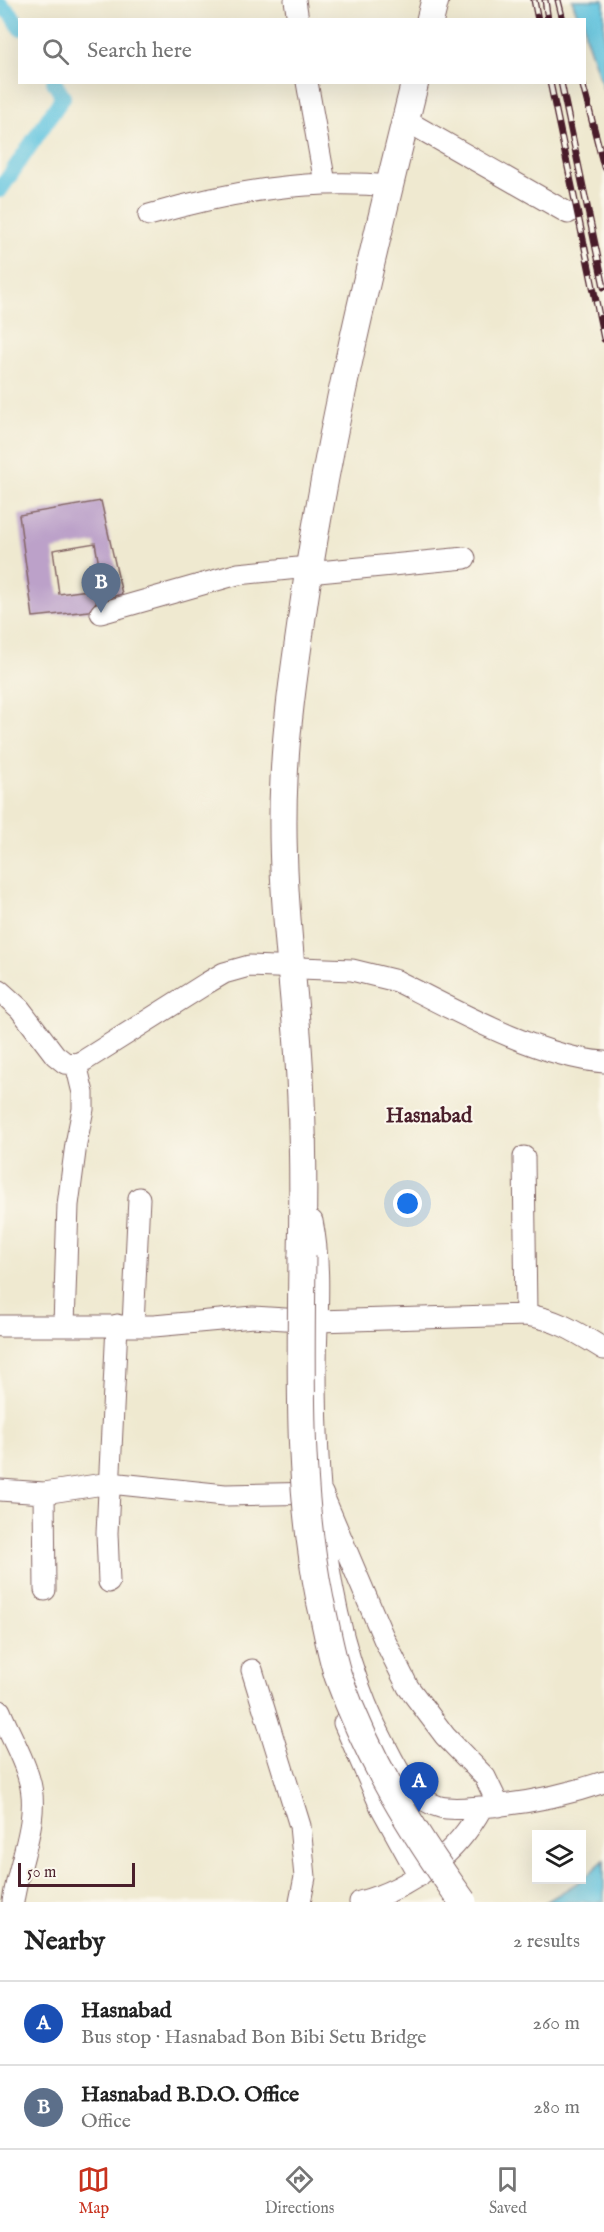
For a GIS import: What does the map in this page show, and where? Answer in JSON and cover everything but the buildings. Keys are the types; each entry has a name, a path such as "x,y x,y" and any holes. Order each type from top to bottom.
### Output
{"main road":[{"path":"430,18 435,0"},
{"path":"414,84 336,420 308,570 287,729 284,780 289,968 299,1064 304,1181 300,1432 310,1545 338,1674 381,1777 432,1859 463,1902"}],"street":[{"path":"295,0 298,18"},
{"path":"307,84 325,183"},
{"path":"405,120 568,213"},
{"path":"149,215 224,195 325,183 390,186"},
{"path":"101,613 238,574 465,558"},
{"path":"0,991 20,1009 55,1055 64,1062 76,1064 224,973 249,966 352,970 380,976 543,1049 572,1058 604,1062"},
{"path":"64,1325 68,1204 76,1144 84,1109 83,1092 76,1064"},
{"path":"524,1157 526,1316"},
{"path":"304,1181 296,1202 290,1246 294,1493 300,1555 318,1649 357,1757 419,1876"},
{"path":"304,1181 317,1254 317,1428 334,1607 359,1688 374,1724 399,1770 419,1797 439,1807 491,1806 541,1800 604,1782"},
{"path":"109,1582 107,1533 110,1483 139,1197"},
{"path":"0,1326 194,1324 253,1317 317,1321 526,1316 549,1318 567,1325 604,1349"},
{"path":"0,1490 44,1493 110,1483 225,1495 322,1492"},
{"path":"322,1492 384,1640 408,1687 445,1736 485,1777 491,1806"},
{"path":"44,1493 45,1590"},
{"path":"252,1670 300,1826 305,1876 303,1901"},
{"path":"0,1711 30,1780 32,1798 28,1833 13,1902"},
{"path":"360,1902 393,1890 419,1876 469,1831 491,1806"}],"water":[{"path":"572,0 604,0 604,91 586,38 586,18 579,18"},
{"path":"604,1860 604,1902 546,1902 575,1884 586,1884 586,1876"}],"waterway":[{"path":"0,5 11,14 18,25"},
{"path":"0,190 63,97 55,84"}],"railway":[{"path":"534,0 538,18"},
{"path":"545,0 548,18"},
{"path":"558,0 562,18"},
{"path":"550,84 604,339"},
{"path":"561,84 604,287"},
{"path":"583,84 604,167"}],"place":[{"name":"Hasnabad B.D.O. Office","path":"101,613"},
{"name":"Hasnabad","path":"419,1812"}],"district":[{"name":"Hasnabad","path":"429,1115"}]}
